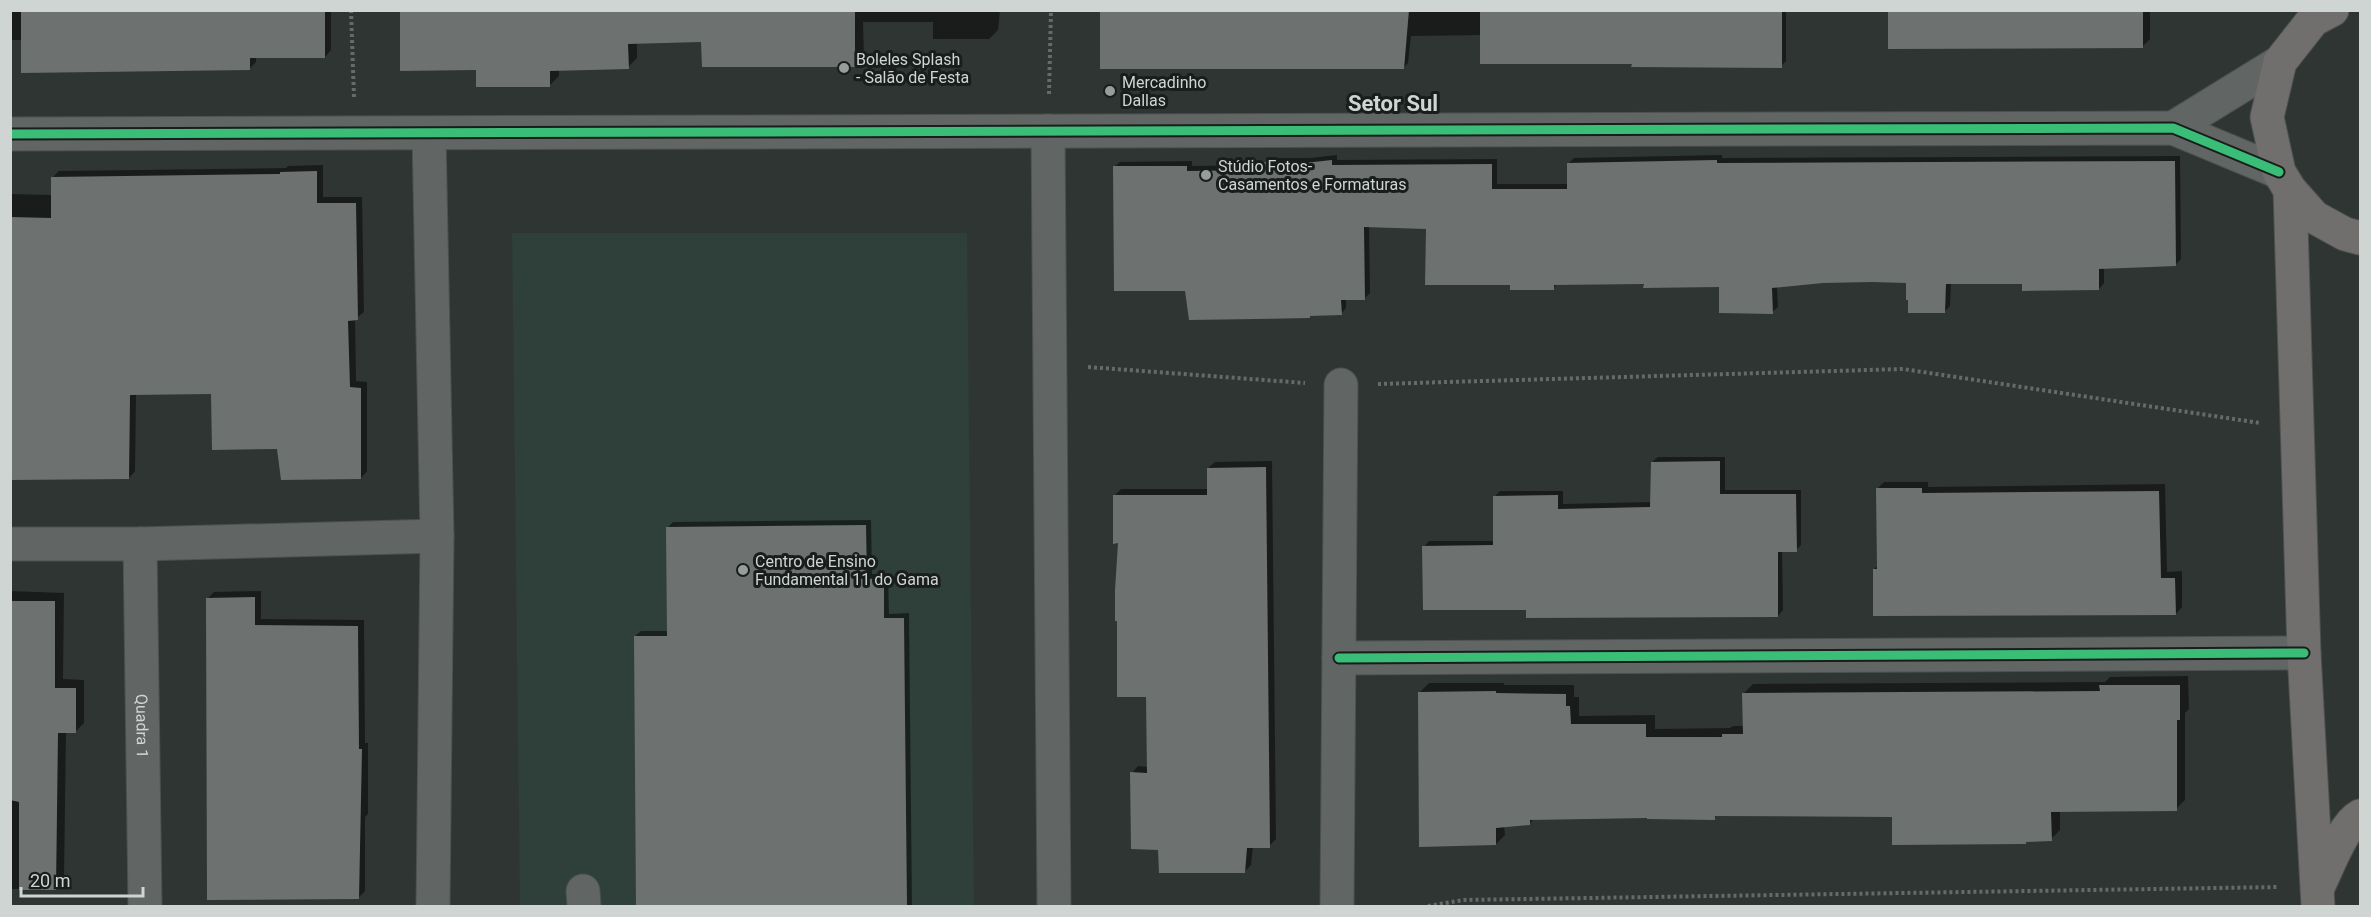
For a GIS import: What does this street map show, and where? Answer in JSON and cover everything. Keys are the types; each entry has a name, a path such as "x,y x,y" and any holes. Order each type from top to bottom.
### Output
{"main road":[{"path":"2318,896 2304,653 2297,428 2284,181 2267,117 2280,62 2319,14"},
{"path":"2284,181 2314,217 2345,234 2361,238"},
{"path":"2318,896 2344,835 2357,817 2361,816"}],"street":[{"path":"2173,128 2280,62"},
{"path":"10,134 2173,128 2284,181"},
{"path":"1048,131 1054,906"},
{"path":"429,134 437,536 433,906"},
{"path":"1337,906 1341,386"},
{"path":"10,544 140,544 437,536"},
{"name":"Quadra 1","path":"140,544 145,906"},
{"path":"1339,658 2304,653"}],"path":[{"path":"351,10 355,133"},
{"path":"1048,131 1051,10"},
{"path":"1050,364 1341,386 1903,369 2297,428"},
{"path":"1428,906 1463,900 2318,896"}],"shaded area":[{"name":"Centro de Ensino Fundamental 11 do Gama","path":"512,233 967,233 974,906 520,906"}],"building":[{"path":"21,10 325,10 325,58 250,58 250,70 21,73"},
{"path":"400,10 855,10 855,67 702,67 701,42 628,44 629,69 550,71 550,87 476,87 476,70 400,71"},
{"path":"1100,10 1409,10 1404,69 1100,69"},
{"path":"1480,10 1782,10 1782,68 1631,67 1632,64 1480,64"},
{"path":"1888,10 2143,10 2143,48 1888,49"},
{"path":"1332,160 1332,165 1492,164 1492,189 1567,189 1567,163 1717,160 1717,163 2175,161 2176,266 2099,269 2099,290 2022,291 2022,284 1946,284 1945,313 1908,313 1906,283 1872,282 1823,283 1772,288 1773,314 1719,313 1719,287 1643,288 1644,284 1554,285 1554,290 1510,290 1510,285 1425,285 1426,229 1364,227 1365,300 1341,300 1342,315 1310,316 1310,318 1189,320 1185,291 1114,291 1113,166 1187,166 1187,171 1263,170 1262,162 1304,163"},
{"path":"317,171 317,203 356,203 358,320 348,321 350,387 361,388 361,479 281,480 277,449 212,450 211,394 130,395 129,479 10,480 10,217 51,218 51,177 280,174 280,172"},
{"path":"1720,461 1720,494 1796,494 1797,552 1778,552 1778,617 1526,618 1526,610 1423,610 1422,546 1493,545 1493,496 1558,495 1558,509 1650,507 1651,462"},
{"path":"1266,467 1270,848 1247,848 1245,873 1159,873 1158,850 1131,849 1130,772 1147,773 1146,697 1117,697 1115,590 1118,543 1113,544 1113,495 1207,495 1207,468"},
{"path":"1876,488 1922,488 1922,493 2159,491 2161,578 2175,578 2176,615 1873,616 1873,569 1877,569"},
{"path":"866,525 867,579 884,578 884,618 904,618 907,906 636,906 634,636 667,636 666,527"},
{"path":"255,597 255,625 358,626 359,749 362,749 359,899 207,900 206,598"},
{"path":"10,601 55,601 55,688 76,688 76,733 58,733 56,890 19,890 19,802 10,800"},
{"path":"2099,685 2180,685 2180,720 2177,720 2177,811 2051,812 2052,841 2026,842 2026,844 1892,845 1892,817 1715,816 1715,820 1647,818 1530,820 1530,825 1496,828 1496,845 1419,847 1418,692 1496,691 1496,693 1566,694 1566,706 1570,706 1571,724 1646,724 1646,737 1722,737 1722,734 1743,734 1742,693 2100,691"}],"cycle path":[{"path":"10,134 2173,128 2279,172"},
{"path":"1339,658 2304,653"}],"place":[{"name":"Boleles Splash - Salão de Festa","path":"844,68"},
{"name":"Mercadinho Dallas","path":"1110,91"},
{"name":"Stúdio Fotos- Casamentos e Formaturas","path":"1206,175"},
{"name":"Centro de Ensino Fundamental 11 do Gama","path":"743,570"}],"district":[{"name":"Setor Sul","path":"1393,103"}]}
